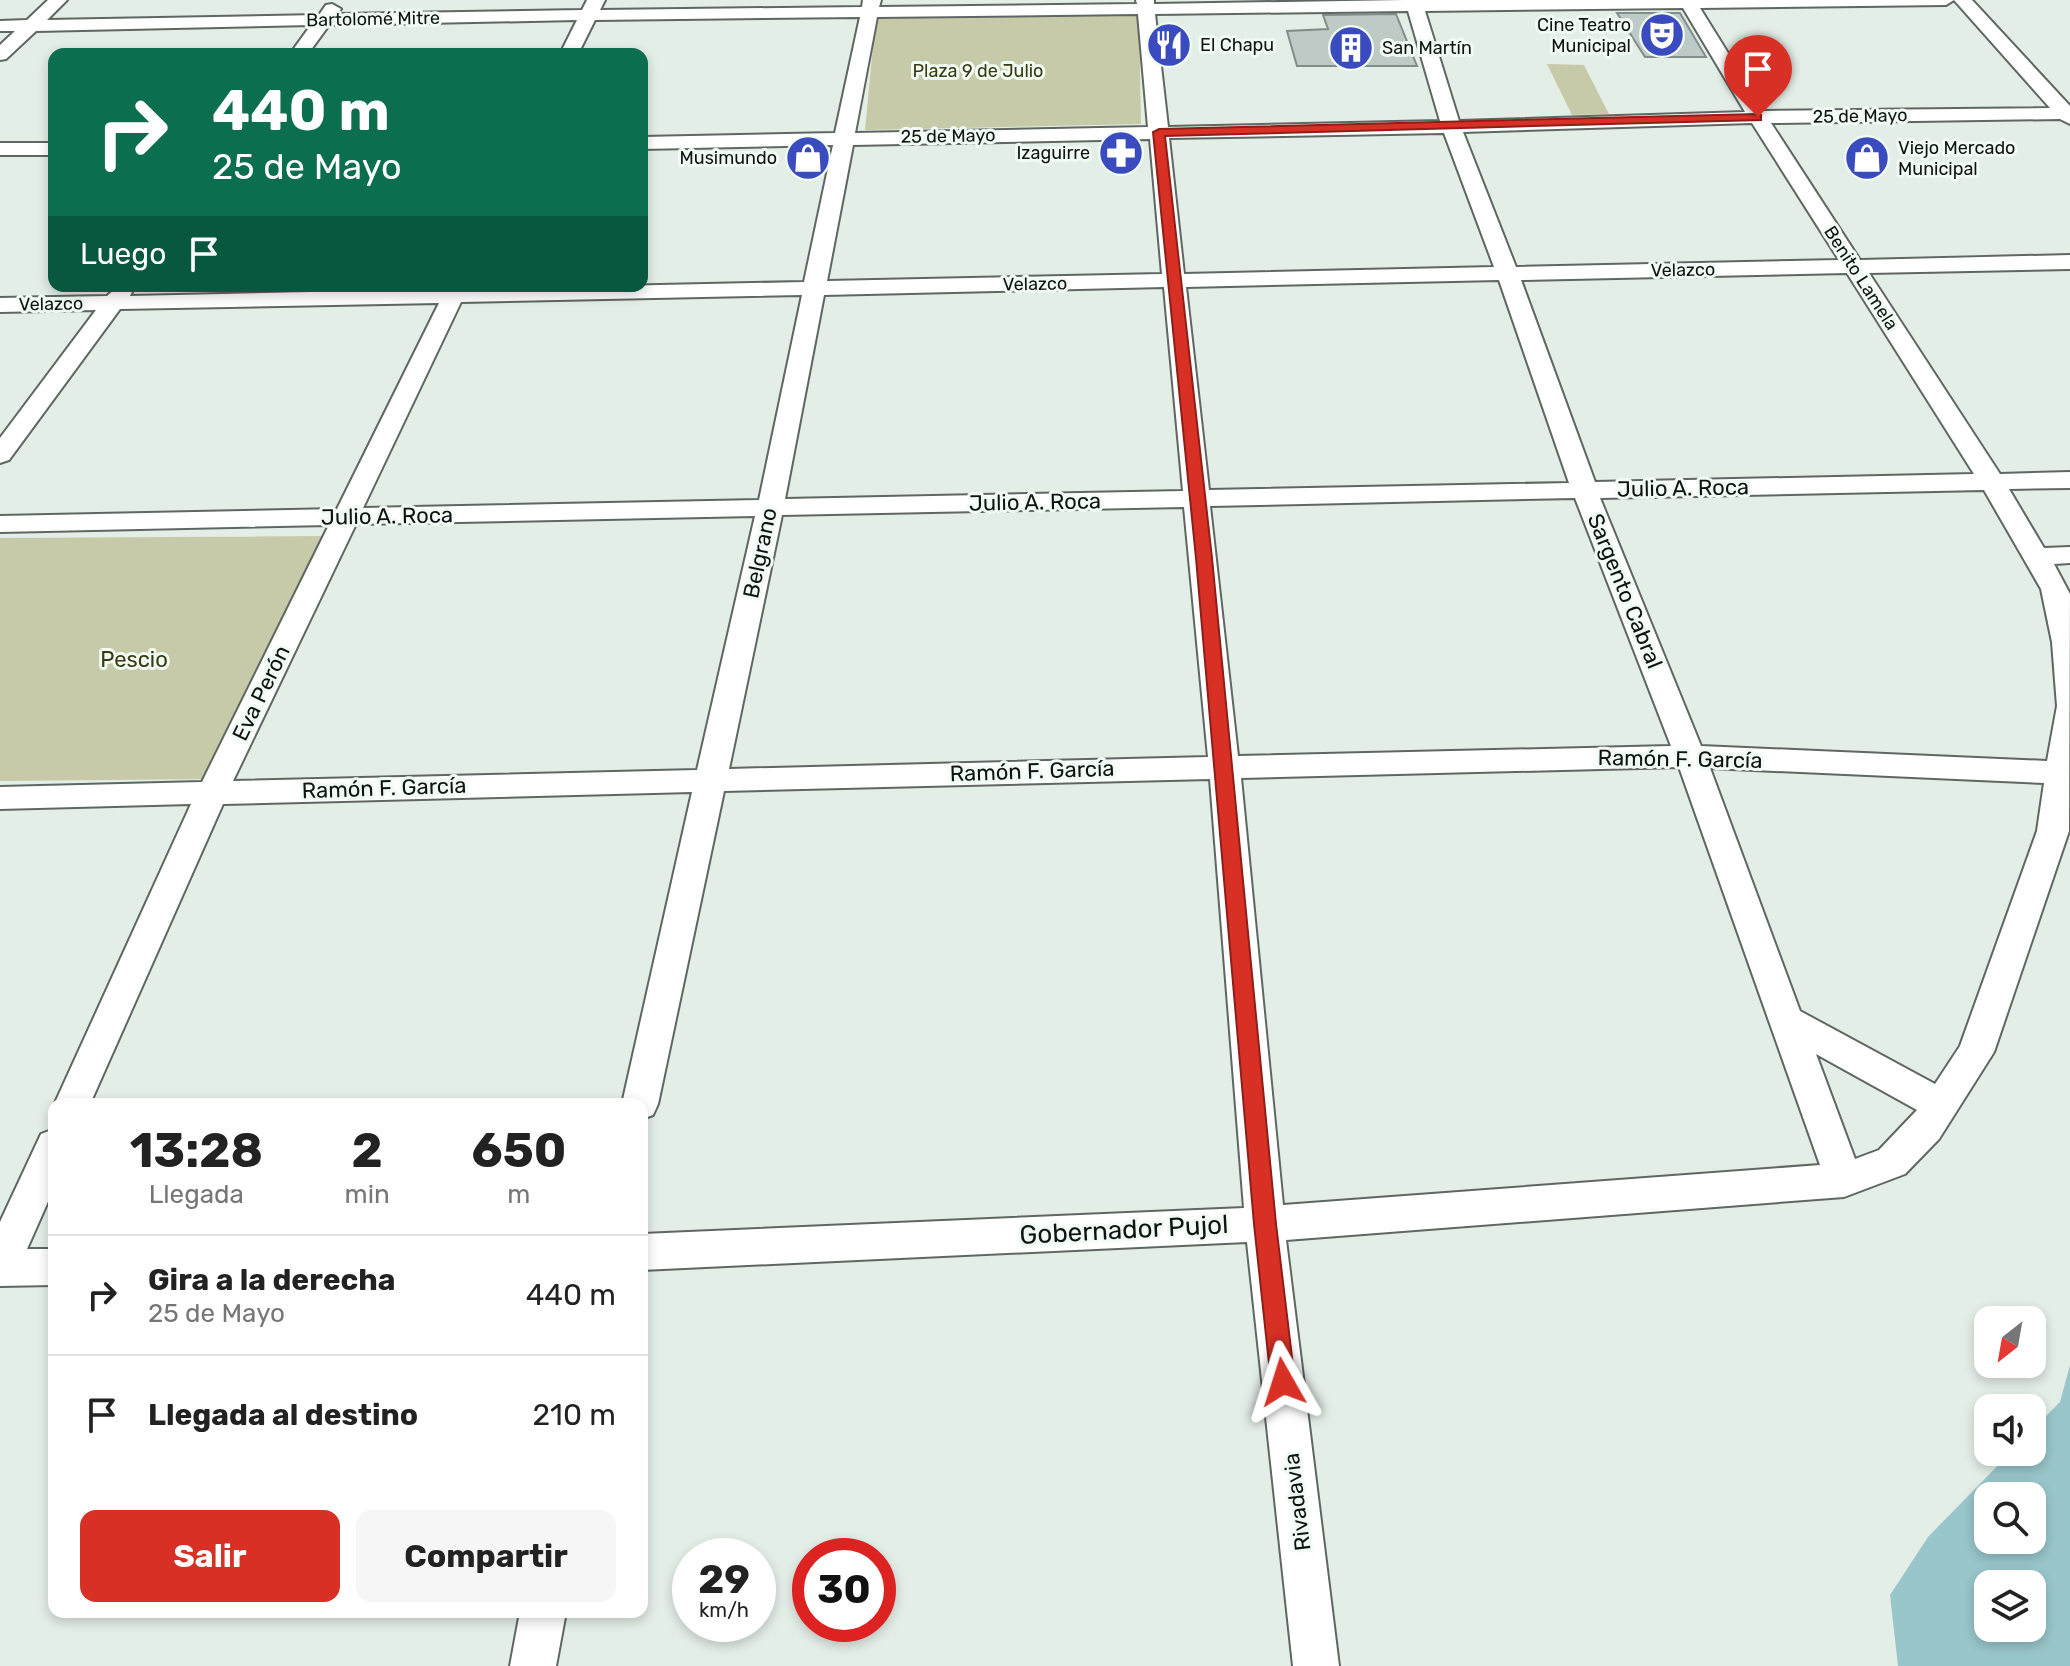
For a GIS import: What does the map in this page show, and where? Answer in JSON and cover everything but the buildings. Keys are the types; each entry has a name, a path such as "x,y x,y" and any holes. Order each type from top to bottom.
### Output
{"street":[{"path":"0,55 58,0"},
{"path":"303,48 339,0"},
{"name":"Bartolomé Mitre","path":"0,26 325,19 592,8 1946,0"},
{"path":"1963,0 2069,115"},
{"name":"Benito Lamela","path":"1688,2 1992,482 2055,589 2066,642 2070,706 2063,773"},
{"name":"Sargento Cabral","path":"1414,4 1451,127 1508,274 1584,489 1690,756 1844,1180"},
{"name":"Rivadavia","path":"1145,5 1198,499 1265,1224 1316,1666"},
{"name":"Belgrano","path":"641,1098 770,508 871,6"},
{"path":"572,48 592,8"},
{"name":"25 de Mayo","path":"648,143 1451,127 1758,117 2069,115"},
{"path":"0,149 48,149"},
{"name":"Velazco","path":"648,289 2070,262"},
{"name":"Velazco","path":"0,305 119,294 344,292"},
{"name":"Eva Perón","path":"75,1098 212,793 456,292"},
{"path":"0,455 119,294"},
{"name":"Julio A. Roca","path":"0,524 2070,480"},
{"path":"2035,557 2070,555"},
{"name":"Ramón F. García","path":"0,798 1224,765 1690,756 2063,773"},
{"name":"Gobernador Pujol","path":"648,1252 1265,1224 1844,1180 1892,1162 1926,1128 1976,1052 2053,831 2063,773"},
{"path":"1787,1021 1941,1105"},
{"path":"48,1159 0,1267 48,1267"},
{"path":"533,1666 542,1618"}],"green space":[{"name":"Plaza 9 de Julio","path":"876,14 1139,14 1141,124 865,130"},
{"path":"1547,64 1584,65 1609,114 1572,115"},
{"name":"Pescio","path":"324,536 215,779 0,781 0,538"}],"water":[{"path":"2070,1365 2070,1666 1898,1666 1890,1595 1928,1537 1974,1490 1974,1554 2046,1554 2046,1482 1982,1482 1997,1466 2046,1466 2046,1416 2060,1402"}],"place":[{"name":"Cine Teatro Municipal","path":"1662,35"},
{"name":"El Chapu","path":"1169,45"},
{"name":"San Martín","path":"1351,48"},
{"name":"Izaguirre","path":"1121,153"},
{"name":"Musimundo","path":"808,158"},
{"name":"Viejo Mercado Municipal","path":"1867,158"}],"route":[{"path":"1283,1382 1265,1224 1204,558 1159,132 1758,117"}]}
